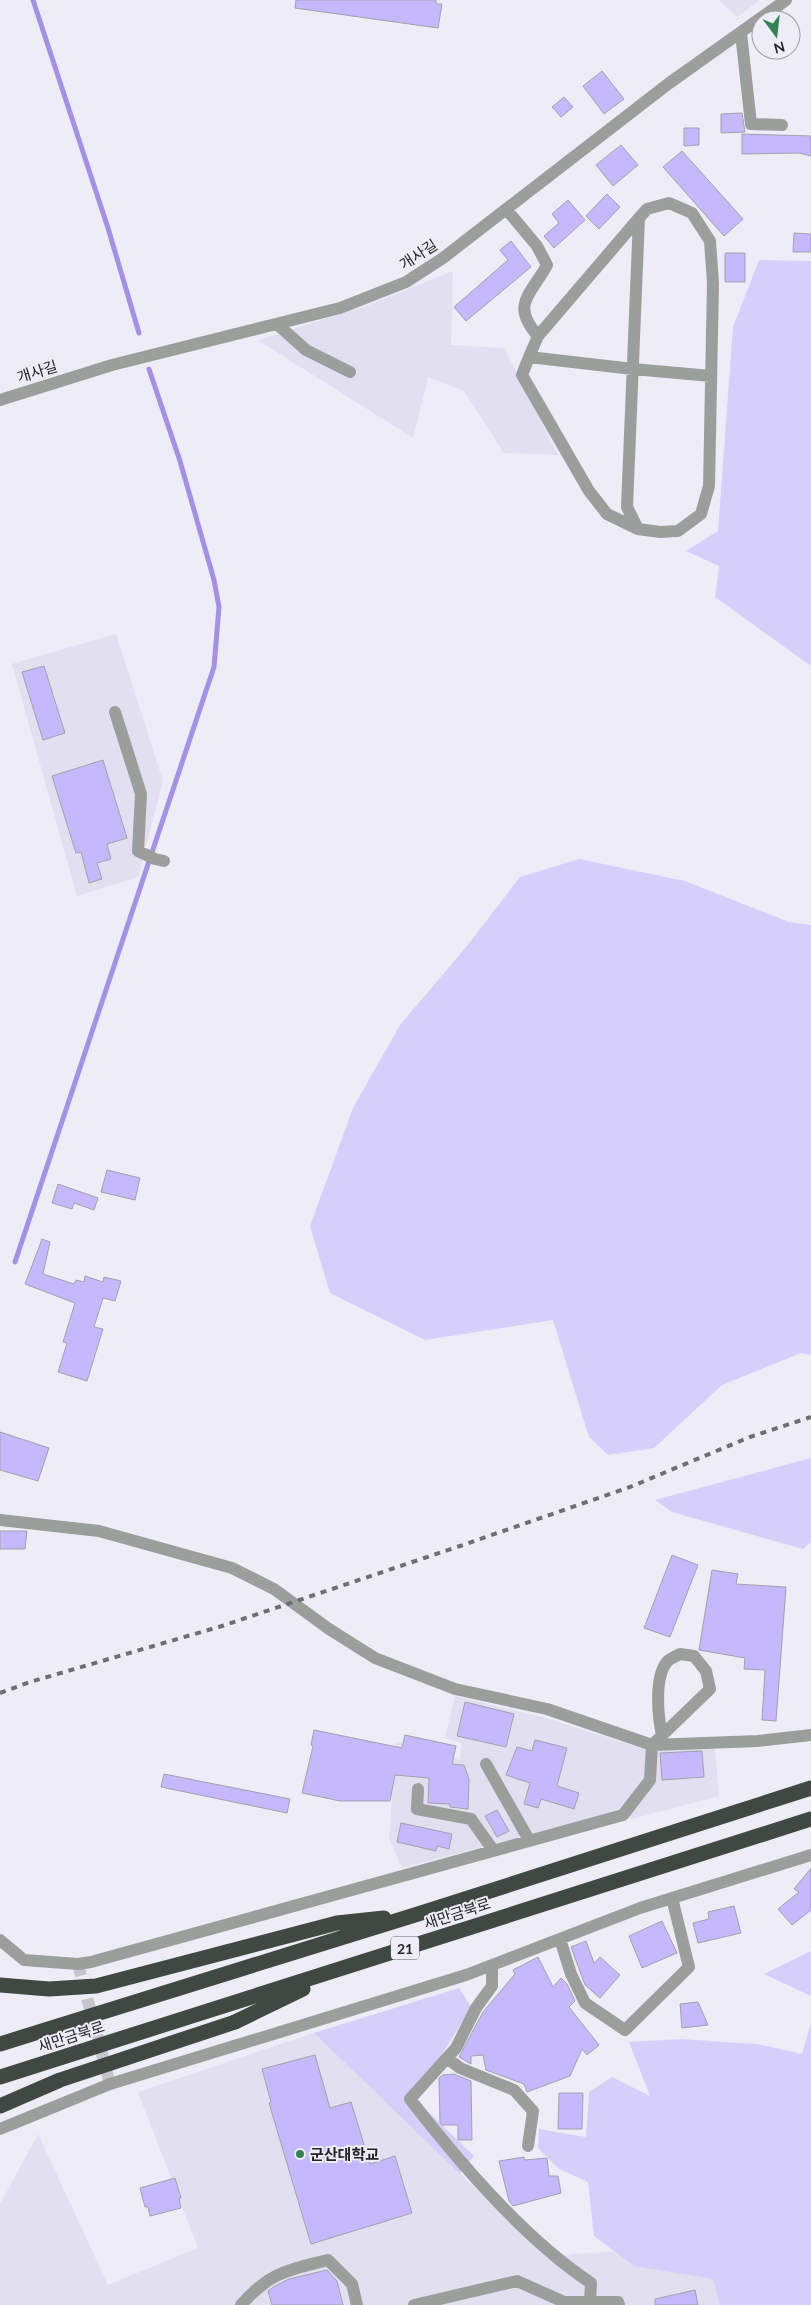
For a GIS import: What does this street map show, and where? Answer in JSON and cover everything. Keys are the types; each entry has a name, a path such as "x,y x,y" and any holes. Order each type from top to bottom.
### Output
{"highway":[{"name":"새만금북로","path":"0,2044 418,1914 811,1788"},
{"name":"새만금북로","path":"0,2077 811,1820"},
{"path":"0,1985 49,1989 96,1986 337,1923 418,1914"},
{"path":"0,2106 60,2080 235,2022 349,1966"}],"street":[{"name":"개사길","path":"0,400 112,365 340,308 406,282 443,258 507,210 668,84 786,0"},
{"path":"741,33 751,124 782,125"},
{"path":"669,203 692,213 710,241 713,283 709,486 701,514 678,531 660,532 638,528 607,514 589,491 522,375 538,336 647,209 669,203"},
{"path":"507,210 538,246 547,264 524,300 526,323 538,336"},
{"path":"638,528 627,508 640,218"},
{"path":"276,324 306,350 350,372"},
{"path":"529,357 712,376"},
{"path":"115,712 141,794 138,851 154,858"},
{"path":"0,1520 99,1531 232,1568 274,1590 329,1629 375,1658 455,1689 547,1709 652,1745 758,1741 811,1734"},
{"path":"0,1940 24,1960 78,1964 90,1962 528,1840 623,1816 650,1780 652,1745 710,1689 706,1671 694,1656 680,1654 667,1662 659,1682 657,1709 662,1735"},
{"path":"486,1764 528,1840"},
{"path":"418,1789 416,1809 471,1819 492,1850"},
{"path":"0,2129 110,2084 466,1975 640,1908 811,1855"},
{"path":"560,1939 571,1974 585,2003 625,2030 688,1967 672,1898"},
{"path":"492,1965 492,1986 476,2008 456,2048 410,2099 434,2130 498,2200 567,2268 591,2283 590,2302"},
{"path":"447,2058 460,2068 514,2090 533,2111 528,2146"},
{"path":"241,2305 257,2287 282,2272 328,2260 352,2284 357,2305"},
{"path":"414,2305 517,2281 564,2302 618,2302 619,2305"}],"shaded area":[{"path":"719,0 760,0 737,17"},
{"path":"759,260 811,261 811,666 715,597 719,566 686,551 718,531 733,327"},
{"path":"453,271 451,345 504,348 558,455 504,453 464,391 428,377 413,438 258,340 369,305"},
{"path":"116,634 163,781 138,877 77,896 12,664"},
{"path":"579,859 685,881 789,922 811,925 811,1355 801,1353 722,1385 654,1448 608,1455 589,1437 553,1320 425,1340 330,1293 310,1226 353,1108 400,1025 467,946 520,877"},
{"path":"811,1458 811,1542 803,1549 672,1512 655,1500"},
{"path":"455,1696 546,1718 641,1748 715,1748 719,1796 632,1819 605,1815 402,1868 389,1838 396,1742 460,1760 462,1743 445,1738"},
{"path":"811,1951 811,1996 764,1974"},
{"path":"459,1988 471,2007 415,2099 474,2156 460,2174 314,2033"},
{"path":"811,2023 811,2305 720,2305 713,2279 634,2266 594,2236 588,2182 559,2169 538,2148 539,2129 586,2137 589,2092 612,2077 650,2096 629,2042 680,2039 757,2044 802,2054"},
{"name":"군산대학교","path":"314,2033 549,2259 573,2254 742,2243 811,2305 0,2305 0,2204 38,2134 108,2285 198,2248 138,2092"}],"building":[{"path":"296,0 436,0 436,4 442,4 438,28 295,8"},
{"path":"602,71 624,99 604,114 583,86"},
{"path":"564,97 573,107 561,117 552,107"},
{"path":"742,113 745,132 721,133 721,114"},
{"path":"684,128 699,128 699,145 684,146"},
{"path":"742,134 811,136 811,156 799,153 742,154"},
{"path":"621,145 638,165 613,186 596,165"},
{"path":"682,151 743,219 724,236 663,167"},
{"path":"607,194 620,207 599,229 586,216"},
{"path":"568,200 585,220 554,248 544,236 559,223 552,214"},
{"path":"794,233 811,234 811,252 793,252"},
{"path":"511,241 531,267 466,321 454,307 508,260 500,250"},
{"path":"725,253 745,253 745,282 725,282"},
{"path":"44,666 65,733 43,740 22,672"},
{"path":"103,760 127,838 107,844 111,859 97,863 102,879 89,883 81,852 76,853 52,776"},
{"path":"107,1170 140,1178 135,1200 101,1192"},
{"path":"58,1184 98,1198 94,1210 74,1203 72,1209 52,1203"},
{"path":"42,1239 50,1242 43,1274 74,1284 76,1280 84,1282 85,1276 103,1282 104,1277 121,1281 115,1301 103,1298 94,1327 103,1329 87,1381 58,1372 67,1343 63,1342 75,1303 25,1284"},
{"path":"0,1432 49,1448 38,1481 0,1470"},
{"path":"0,1531 27,1531 25,1549 0,1549"},
{"path":"672,1555 698,1565 670,1637 644,1628"},
{"path":"712,1570 738,1574 736,1584 786,1587 776,1721 762,1720 765,1670 744,1669 745,1658 699,1650"},
{"path":"465,1702 514,1714 506,1747 457,1736"},
{"path":"314,1730 402,1748 405,1735 456,1746 452,1764 464,1765 469,1779 468,1809 450,1807 450,1804 428,1803 429,1778 395,1775 390,1801 340,1801 302,1793 313,1746 311,1745"},
{"path":"535,1740 567,1748 557,1786 579,1793 574,1809 541,1799 538,1808 524,1804 530,1783 506,1775 517,1747 532,1751"},
{"path":"702,1751 704,1777 662,1780 660,1753"},
{"path":"164,1774 290,1799 287,1813 161,1787"},
{"path":"497,1810 509,1831 497,1837 485,1816"},
{"path":"401,1823 452,1834 449,1849 437,1846 436,1851 397,1842"},
{"path":"811,1868 811,1910 792,1925 778,1909 799,1892 794,1889"},
{"path":"734,1906 741,1933 698,1943 693,1923 709,1919 708,1912"},
{"path":"662,1921 677,1953 642,1968 629,1936"},
{"path":"586,1941 594,1963 600,1957 620,1975 600,1998 585,1985 571,1947"},
{"path":"538,1957 553,1987 561,1978 567,1984 575,2001 569,2007 599,2045 587,2055 582,2049 570,2076 527,2092 524,2084 486,2070 483,2055 471,2056 471,2064 459,2057 483,2012 515,1974 513,1970"},
{"path":"698,2002 708,2025 682,2028 680,2004"},
{"path":"315,2055 330,2108 351,2102 370,2164 395,2156 412,2213 311,2244 269,2103 271,2102 262,2069"},
{"path":"454,2074 471,2081 472,2140 458,2140 458,2125 442,2125 440,2123 439,2078 443,2075"},
{"path":"559,2093 583,2093 582,2129 558,2129"},
{"path":"524,2157 525,2160 547,2158 549,2176 558,2176 561,2193 513,2206 509,2201 499,2161"},
{"path":"175,2178 181,2198 179,2198 181,2208 150,2216 148,2207 145,2207 140,2188"},
{"path":"327,2270 337,2281 343,2305 272,2305 268,2291 275,2286 289,2279"},
{"path":"695,2290 698,2305 655,2305 655,2299"}],"waterway":[{"path":"33,0 108,228 139,333"},
{"path":"15,1262 214,667 219,607 214,580 180,461 149,369"}],"tunnel":[{"path":"78,1964 110,2084"}],"railway":[{"path":"0,1693 30,1682 222,1626 460,1546 630,1487 750,1437 811,1417"}],"place":[{"name":"군산대학교","path":"300,2154"}]}
